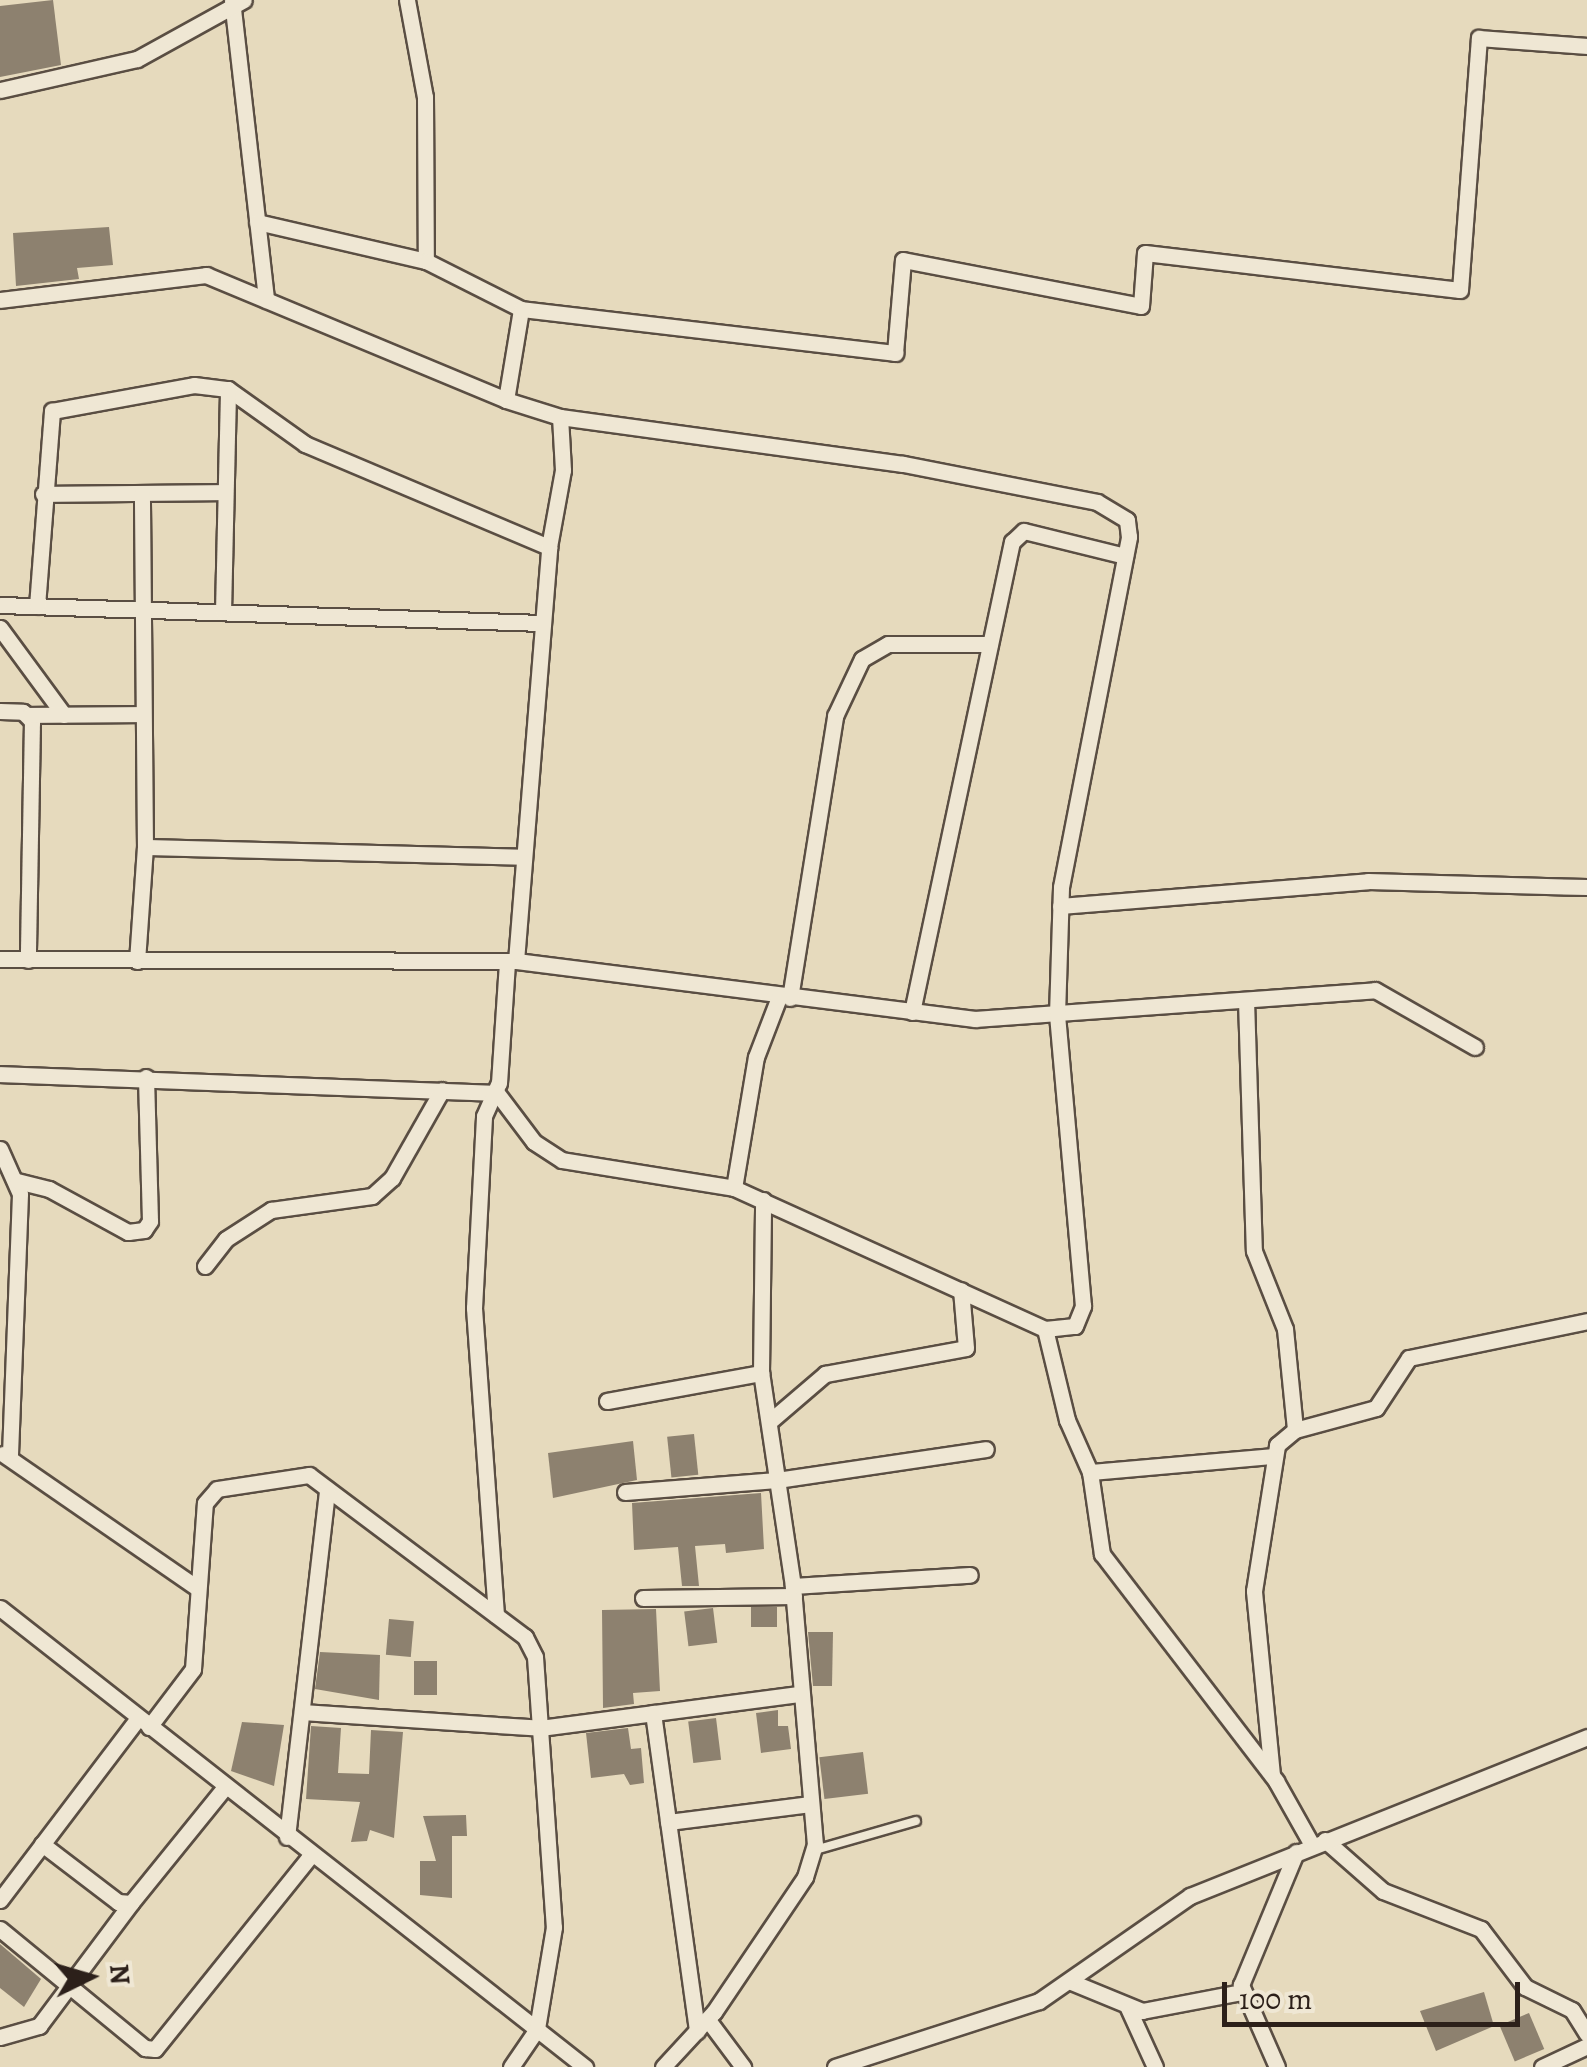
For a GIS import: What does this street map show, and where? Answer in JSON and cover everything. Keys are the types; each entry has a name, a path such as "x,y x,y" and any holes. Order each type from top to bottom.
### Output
{"street":[{"path":"407,0 425,97 426,262"},
{"path":"0,90 136,59 236,2 266,300"},
{"path":"257,222 426,262 521,309 895,352 903,260 1142,306 1145,253 1460,290 1479,38 1587,46"},
{"path":"0,300 206,275 506,400 560,418 869,458 1097,502 1126,520 1125,556 1060,906 1057,1016 1083,1306 1075,1326 1046,1329 734,1188 562,1160 534,1142 497,1092"},
{"path":"506,400 521,309"},
{"path":"36,606 52,411 194,385 228,389 305,444 549,548"},
{"path":"222,612 228,389"},
{"path":"496,1615 474,1308 484,1116 497,1092 524,856 549,548 563,470 560,418"},
{"path":"43,494 225,492"},
{"path":"138,961 145,847 142,493"},
{"path":"912,1012 1016,533 1125,556"},
{"path":"0,605 543,622"},
{"path":"0,628 64,715"},
{"path":"734,1188 756,1057 784,998 835,716 862,659 888,644 990,644"},
{"path":"0,710 30,716 142,714"},
{"path":"28,960 30,716"},
{"path":"145,847 524,856"},
{"path":"1060,906 1368,880 1587,886"},
{"path":"0,960 511,961 784,998 975,1018 1057,1016 1375,990 1475,1047"},
{"path":"1246,1000 1254,1251 1285,1329 1295,1430"},
{"path":"0,1074 497,1092"},
{"path":"17,1181 49,1189 128,1232 144,1230 150,1221 146,1077"},
{"path":"205,1266 226,1239 270,1210 372,1196 392,1178 442,1090"},
{"path":"0,1149 17,1181 5,1455 196,1588"},
{"path":"663,2067 702,2025 805,1877 815,1850 799,1694 794,1591 762,1373 763,1200"},
{"path":"769,1422 826,1374 966,1348 961,1290"},
{"path":"1272,1775 1254,1592 1272,1456 1295,1430 1376,1408 1409,1358 1587,1322"},
{"path":"1046,1329 1067,1420 1090,1472 1102,1554 1272,1775 1311,1846 1383,1892 1481,1929 1525,1987 1572,2010 1587,2034"},
{"path":"608,1401 762,1373"},
{"path":"625,1492 778,1480 986,1449"},
{"path":"1090,1472 1272,1456"},
{"path":"0,1900 42,1844 193,1669 196,1588 209,1494 286,1474 308,1476 532,1646 554,1927 536,2029 512,2067"},
{"path":"287,1837 327,1489"},
{"path":"643,1598 794,1591 970,1575"},
{"path":"0,1608 310,1856 585,2067"},
{"path":"302,1712 540,1728 799,1694"},
{"path":"653,1713 702,2025 744,2067"},
{"path":"834,2067 1039,2001 1178,1902 1587,1737"},
{"path":"0,2037 30,2034 225,1787"},
{"path":"668,1822 811,1804"},
{"path":"42,1844 118,1902 131,1903"},
{"path":"1277,2067 1242,1992 1244,1973 1311,1846"},
{"path":"0,1929 145,2048 163,2046 310,1856"},
{"path":"1069,1981 1128,2008 1156,2011 1242,1992"},
{"path":"1128,2008 1156,2067"},
{"path":"1542,2067 1587,2046"}],"lane":[{"path":"815,1850 916,1820"}],"building":[{"path":"53,0 61,65 0,77 0,6"},
{"path":"109,227 113,265 77,268 79,279 16,286 13,233"},
{"path":"694,1434 698,1475 671,1478 667,1437"},
{"path":"633,1441 637,1480 553,1498 548,1453"},
{"path":"761,1493 764,1549 726,1553 725,1544 695,1546 699,1586 682,1586 678,1547 634,1550 632,1503"},
{"path":"751,1607 777,1607 777,1627 751,1627"},
{"path":"713,1608 717,1643 688,1646 684,1612"},
{"path":"656,1609 660,1691 633,1693 634,1704 603,1708 602,1610"},
{"path":"389,1619 414,1621 411,1657 386,1655"},
{"path":"808,1632 833,1632 832,1686 813,1686"},
{"path":"320,1652 380,1655 379,1700 315,1689"},
{"path":"414,1661 437,1661 437,1695 414,1695"},
{"path":"778,1710 778,1726 788,1726 791,1749 761,1753 756,1713"},
{"path":"716,1718 721,1760 693,1763 688,1721"},
{"path":"242,1722 284,1725 274,1786 231,1771"},
{"path":"311,1726 341,1728 338,1773 369,1774 371,1730 403,1732 394,1838 370,1830 367,1841 351,1842 360,1802 306,1799"},
{"path":"628,1728 631,1749 641,1748 644,1783 630,1785 624,1774 591,1778 586,1733"},
{"path":"863,1752 868,1794 824,1799 819,1757"},
{"path":"466,1815 467,1836 452,1836 452,1898 420,1895 420,1861 436,1861 423,1816"},
{"path":"0,1944 41,1979 24,2007 0,1988"},
{"path":"1484,1992 1494,2026 1436,2051 1420,2011"},
{"path":"1529,2013 1544,2049 1515,2061 1500,2026"}]}
